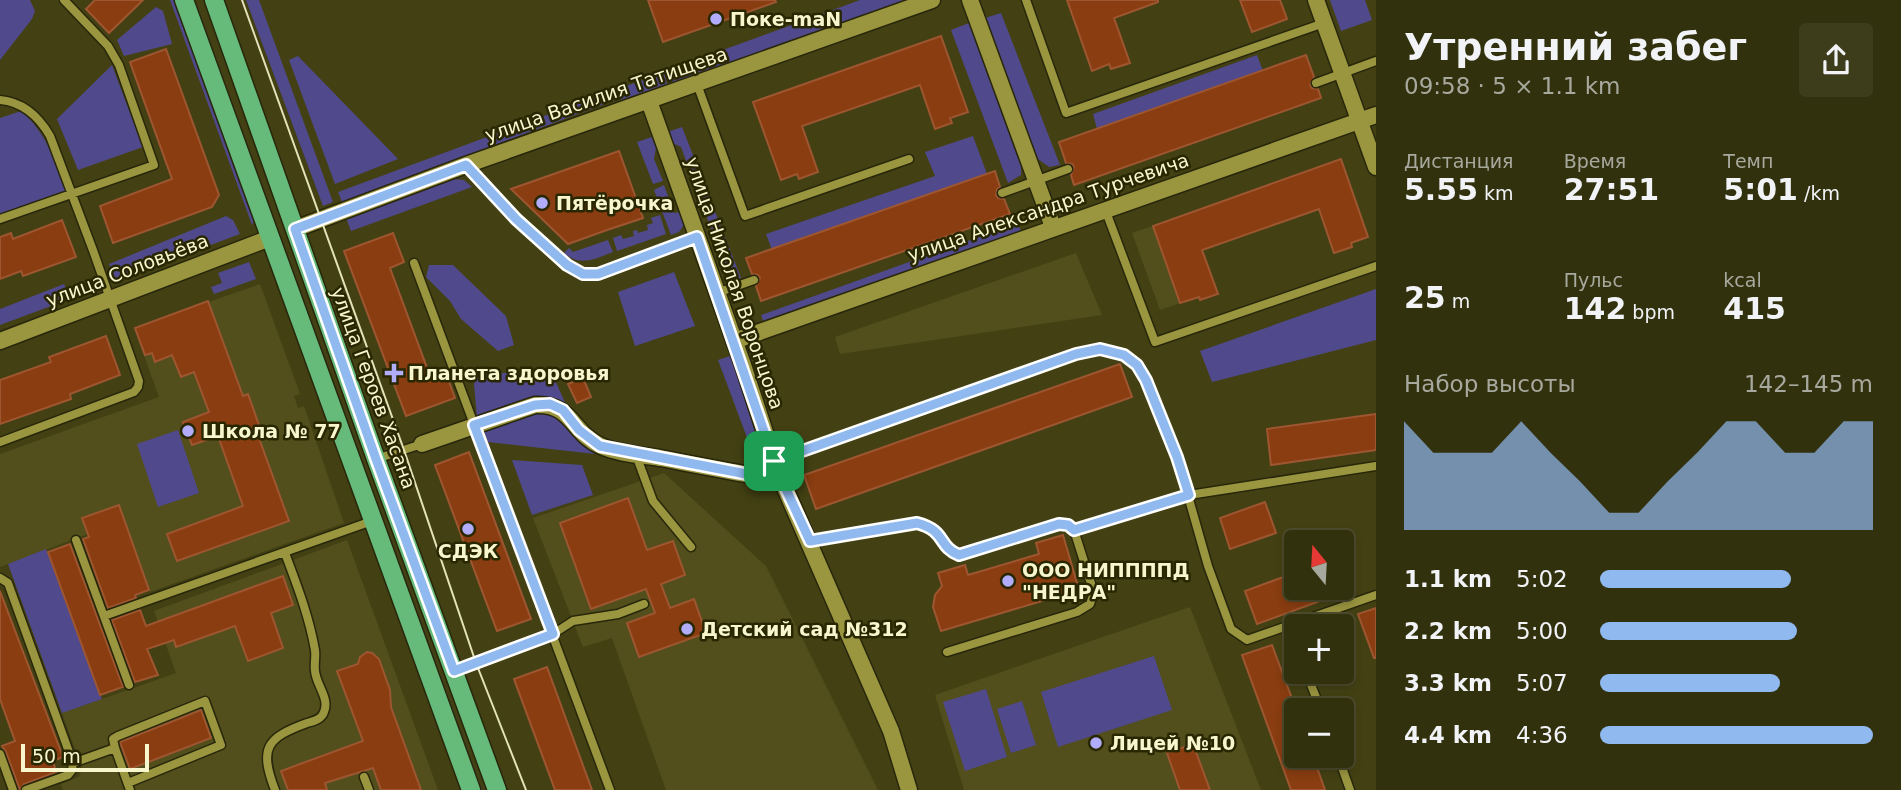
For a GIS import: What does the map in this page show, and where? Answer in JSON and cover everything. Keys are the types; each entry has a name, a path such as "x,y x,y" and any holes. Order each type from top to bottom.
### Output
{"main road":[{"name":"улица Героев Хасана","path":"214,0 376,459 497,790"},
{"path":"184,2 471,790"}],"street":[{"name":"улица Василия Татищева","path":"295,229 466,165 932,0"},
{"path":"970,0 1053,227"},
{"path":"1316,0 1376,167"},
{"name":"улица Николая Воронцова","path":"649,101 776,466 891,731 909,790"},
{"name":"улица Александра Турчевича","path":"734,341 1376,115"},
{"name":"улица Соловьёва","path":"0,341 270,238"},
{"path":"422,443 535,405 550,404 563,410 579,430 600,446 757,476 776,466"}],"lane":[{"path":"0,219 154,165 120,65 108,46 64,0"},
{"path":"1026,0 1066,113 1324,23"},
{"path":"1316,83 1376,61"},
{"path":"697,84 745,216 909,159"},
{"path":"0,100 15,102 41,121 50,136 139,381 134,392 0,442"},
{"path":"466,165 516,219 567,265 583,274 598,274 697,237"},
{"path":"1002,193 1069,169"},
{"path":"1105,209 1155,342 1376,266"},
{"path":"414,263 610,790"},
{"path":"716,293 754,280"},
{"path":"776,466 1076,354 1100,349 1124,355 1137,365 1146,380 1177,457 1208,566 1231,629 1247,640 1284,628"},
{"path":"376,459 422,443"},
{"path":"636,454 653,501 691,547"},
{"path":"1074,530 1189,495 1376,466"},
{"path":"104,616 372,522"},
{"path":"810,541 917,523 930,526 938,532 949,551 959,555 1059,524 1068,525 1074,530 1094,593 1090,604 1077,612 947,652"},
{"path":"76,540 129,685"},
{"path":"275,790 266,760 274,738 321,717 326,703 315,671 315,649 303,601 285,553"},
{"path":"0,578 8,583 73,763 68,775 26,790"},
{"path":"1323,614 1376,595"},
{"path":"454,671 553,634 573,621 618,614 645,604"},
{"path":"205,701 221,745 129,786 115,748 113,739 118,736 205,701"},
{"path":"73,763 115,748"},
{"path":"0,754 13,790"},
{"path":"1342,768 1350,790"},
{"path":"364,777 369,790"}],"shaded area":[{"path":"0,0 30,0 35,11 32,19 0,60"},
{"path":"170,0 178,0 255,218 252,225"},
{"path":"246,0 259,0 333,202 323,206"},
{"path":"860,0 904,0 673,84 668,70"},
{"path":"1330,0 1365,0 1372,20 1341,31"},
{"path":"193,4 197,6 329,369 324,371"},
{"path":"156,7 163,11 172,44 124,56 117,40"},
{"path":"1001,13 1060,165 1049,167 1038,159 985,18"},
{"path":"969,23 1021,166 1021,175 1008,183 951,30"},
{"path":"1257,55 1263,71 1097,129 1093,114"},
{"path":"298,56 398,159 335,184 289,60"},
{"path":"112,65 143,147 78,170 57,119"},
{"path":"664,73 667,84 621,100 617,89"},
{"path":"612,91 615,100 342,202 338,192"},
{"path":"21,111 43,138 67,190 0,215 0,118"},
{"path":"682,127 741,278 728,275 681,147 672,143 668,132"},
{"path":"973,136 987,174 772,250 766,234 935,176 925,152"},
{"path":"652,137 656,148 654,159 663,181 653,184 637,142"},
{"path":"454,179 464,180 472,187 351,231 346,218"},
{"path":"664,185 674,213 681,212 684,225 679,232 671,235 654,190"},
{"path":"660,215 666,234 617,251 613,238 621,235 623,239 634,236 633,231 637,230 638,233 648,230 647,225 653,223 651,218"},
{"path":"226,216 233,220 240,234 115,281 109,264"},
{"path":"1018,223 1022,235 765,326 761,315"},
{"path":"1153,226 1180,303 1160,310 1132,233"},
{"path":"608,240 613,252 594,259 576,260 564,253 569,248 573,252"},
{"path":"1076,253 1102,315 840,354 835,337"},
{"path":"249,262 256,279 214,294 211,287 222,283 218,273"},
{"path":"429,265 453,265 506,316 514,345 498,351 461,319 450,301 426,277"},
{"path":"674,272 695,326 635,346 618,292"},
{"path":"64,284 70,299 0,325 0,309"},
{"name":"Школа № 77","path":"260,284 300,394 294,396 298,408 304,406 344,523 150,592 119,506 83,518 88,534 0,567 0,454 159,397 134,328"},
{"path":"1376,289 1376,340 1212,382 1200,351"},
{"path":"733,355 766,458 758,467 718,360"},
{"path":"480,373 540,373 555,380 567,407 477,419 474,384"},
{"path":"334,383 482,790 477,790 330,385"},
{"path":"539,408 560,417 595,454 488,442 482,426"},
{"path":"178,430 199,493 158,507 137,444"},
{"path":"512,460 582,465 593,495 532,515"},
{"name":"Детский сад №312","path":"664,473 766,566 878,790 666,790 612,638 583,647 533,518"},
{"path":"347,540 438,790 63,790 61,784 79,777 82,769 62,713 176,673 154,611"},
{"path":"46,549 102,699 62,713 8,564"},
{"name":"Лицей №10","path":"1190,607 1261,790 964,790 935,695"},
{"path":"1154,656 1172,710 1058,747 1041,692"},
{"path":"986,689 1007,757 965,771 943,702"},
{"path":"1022,701 1036,745 1011,753 997,709"}],"building":[{"path":"95,0 143,0 109,33 86,9"},
{"path":"648,0 775,0 776,2 663,42"},
{"path":"1067,0 1158,2 1114,18 1130,63 1111,69 1109,64 1092,71"},
{"path":"1240,0 1280,0 1287,19 1252,32"},
{"path":"941,36 968,112 950,118 952,123 935,129 920,85 802,126 818,172 799,179 797,174 781,180 753,102"},
{"path":"166,49 219,195 212,207 113,243 100,206 172,179 130,62"},
{"path":"1306,55 1314,77 1310,85 1318,89 1321,98 1074,185 1071,175 1074,167 1066,163 1059,142"},
{"path":"619,151 643,218 568,244 511,189"},
{"path":"1341,159 1368,237 1351,243 1352,247 1334,253 1319,209 1202,250 1218,294 1180,303 1153,226"},
{"path":"995,171 1000,187 996,195 1004,199 1010,214 761,301 756,286 760,278 752,274 746,258"},
{"path":"62,220 76,257 23,276 21,271 0,279 0,237 11,233 13,239"},
{"path":"393,233 404,262 390,268 429,373 444,368 455,398 406,416 344,251"},
{"path":"208,301 243,396 248,394 259,425 255,427 289,521 177,561 167,534 243,506 218,436 192,445 183,422 209,412 194,372 181,377 172,355 155,362 152,353 145,355 135,328"},
{"path":"106,336 120,375 70,394 71,399 0,424 0,380 51,362 49,357"},
{"path":"1120,364 1132,397 816,509 804,475"},
{"path":"583,378 591,397 577,403 568,384"},
{"path":"1376,414 1376,450 1271,465 1267,429"},
{"path":"469,452 531,619 497,631 435,465"},
{"path":"628,498 647,550 673,541 685,575 661,584 670,608 694,599 706,633 639,657 627,623 655,613 646,589 591,609 560,523"},
{"path":"1265,502 1276,533 1230,549 1220,518"},
{"path":"119,505 149,590 108,608 83,539 89,537 82,518"},
{"name":"ООО НИППППД \"НЕДРА\"","path":"1063,535 1079,590 941,631 933,607 935,595 942,586 938,573 965,565 968,575 1039,554 1036,543"},
{"path":"70,544 123,687 100,695 48,552"},
{"path":"283,576 293,605 271,613 283,648 248,661 235,626 176,647 174,640 147,649 158,675 135,682 112,620 140,610 146,626"},
{"path":"1284,577 1284,600 1323,600 1257,624 1245,591"},
{"path":"0,591 63,757 53,761 56,772 24,784 20,790 2,746 15,741 0,699"},
{"path":"1376,608 1376,658 1374,658 1358,614"},
{"path":"1272,645 1284,684 1287,684 1292,698 1284,698 1284,768 1317,768 1325,790 1291,790 1242,655"},
{"path":"367,652 379,659 390,690 391,707 421,790 381,790 373,768 325,783 327,790 288,790 281,771 363,741 337,671 358,664 360,657"},
{"path":"547,667 592,790 555,790 514,679"},
{"path":"201,710 211,738 130,769 120,742"},
{"path":"1193,744 1210,790 1180,790 1167,753"}],"tram line":[{"path":"242,0 404,450 476,663 526,790"}],"place":[{"name":"Поке-maN","path":"716,19"},
{"name":"Пятёрочка","path":"542,203"},
{"name":"Планета здоровья","path":"394,373"},
{"name":"Школа № 77","path":"188,431"},
{"name":"СДЭК","path":"468,529"},
{"name":"ООО НИППППД \"НЕДРА\"","path":"1008,581"},
{"name":"Детский сад №312","path":"687,629"},
{"name":"Лицей №10","path":"1096,743"}],"route":[{"path":"774,461 778,472 757,476 600,446 579,430 563,410 550,404 535,405 474,425 553,634 454,671 295,229 466,165 516,219 567,265 583,274 598,274 697,237 743,365 774,461 778,472 810,541 917,523 930,526 938,532 949,551 959,555 1059,524 1068,525 1074,530 1189,495 1177,457 1146,380 1137,365 1124,355 1100,349 1076,354 774,461"}]}
